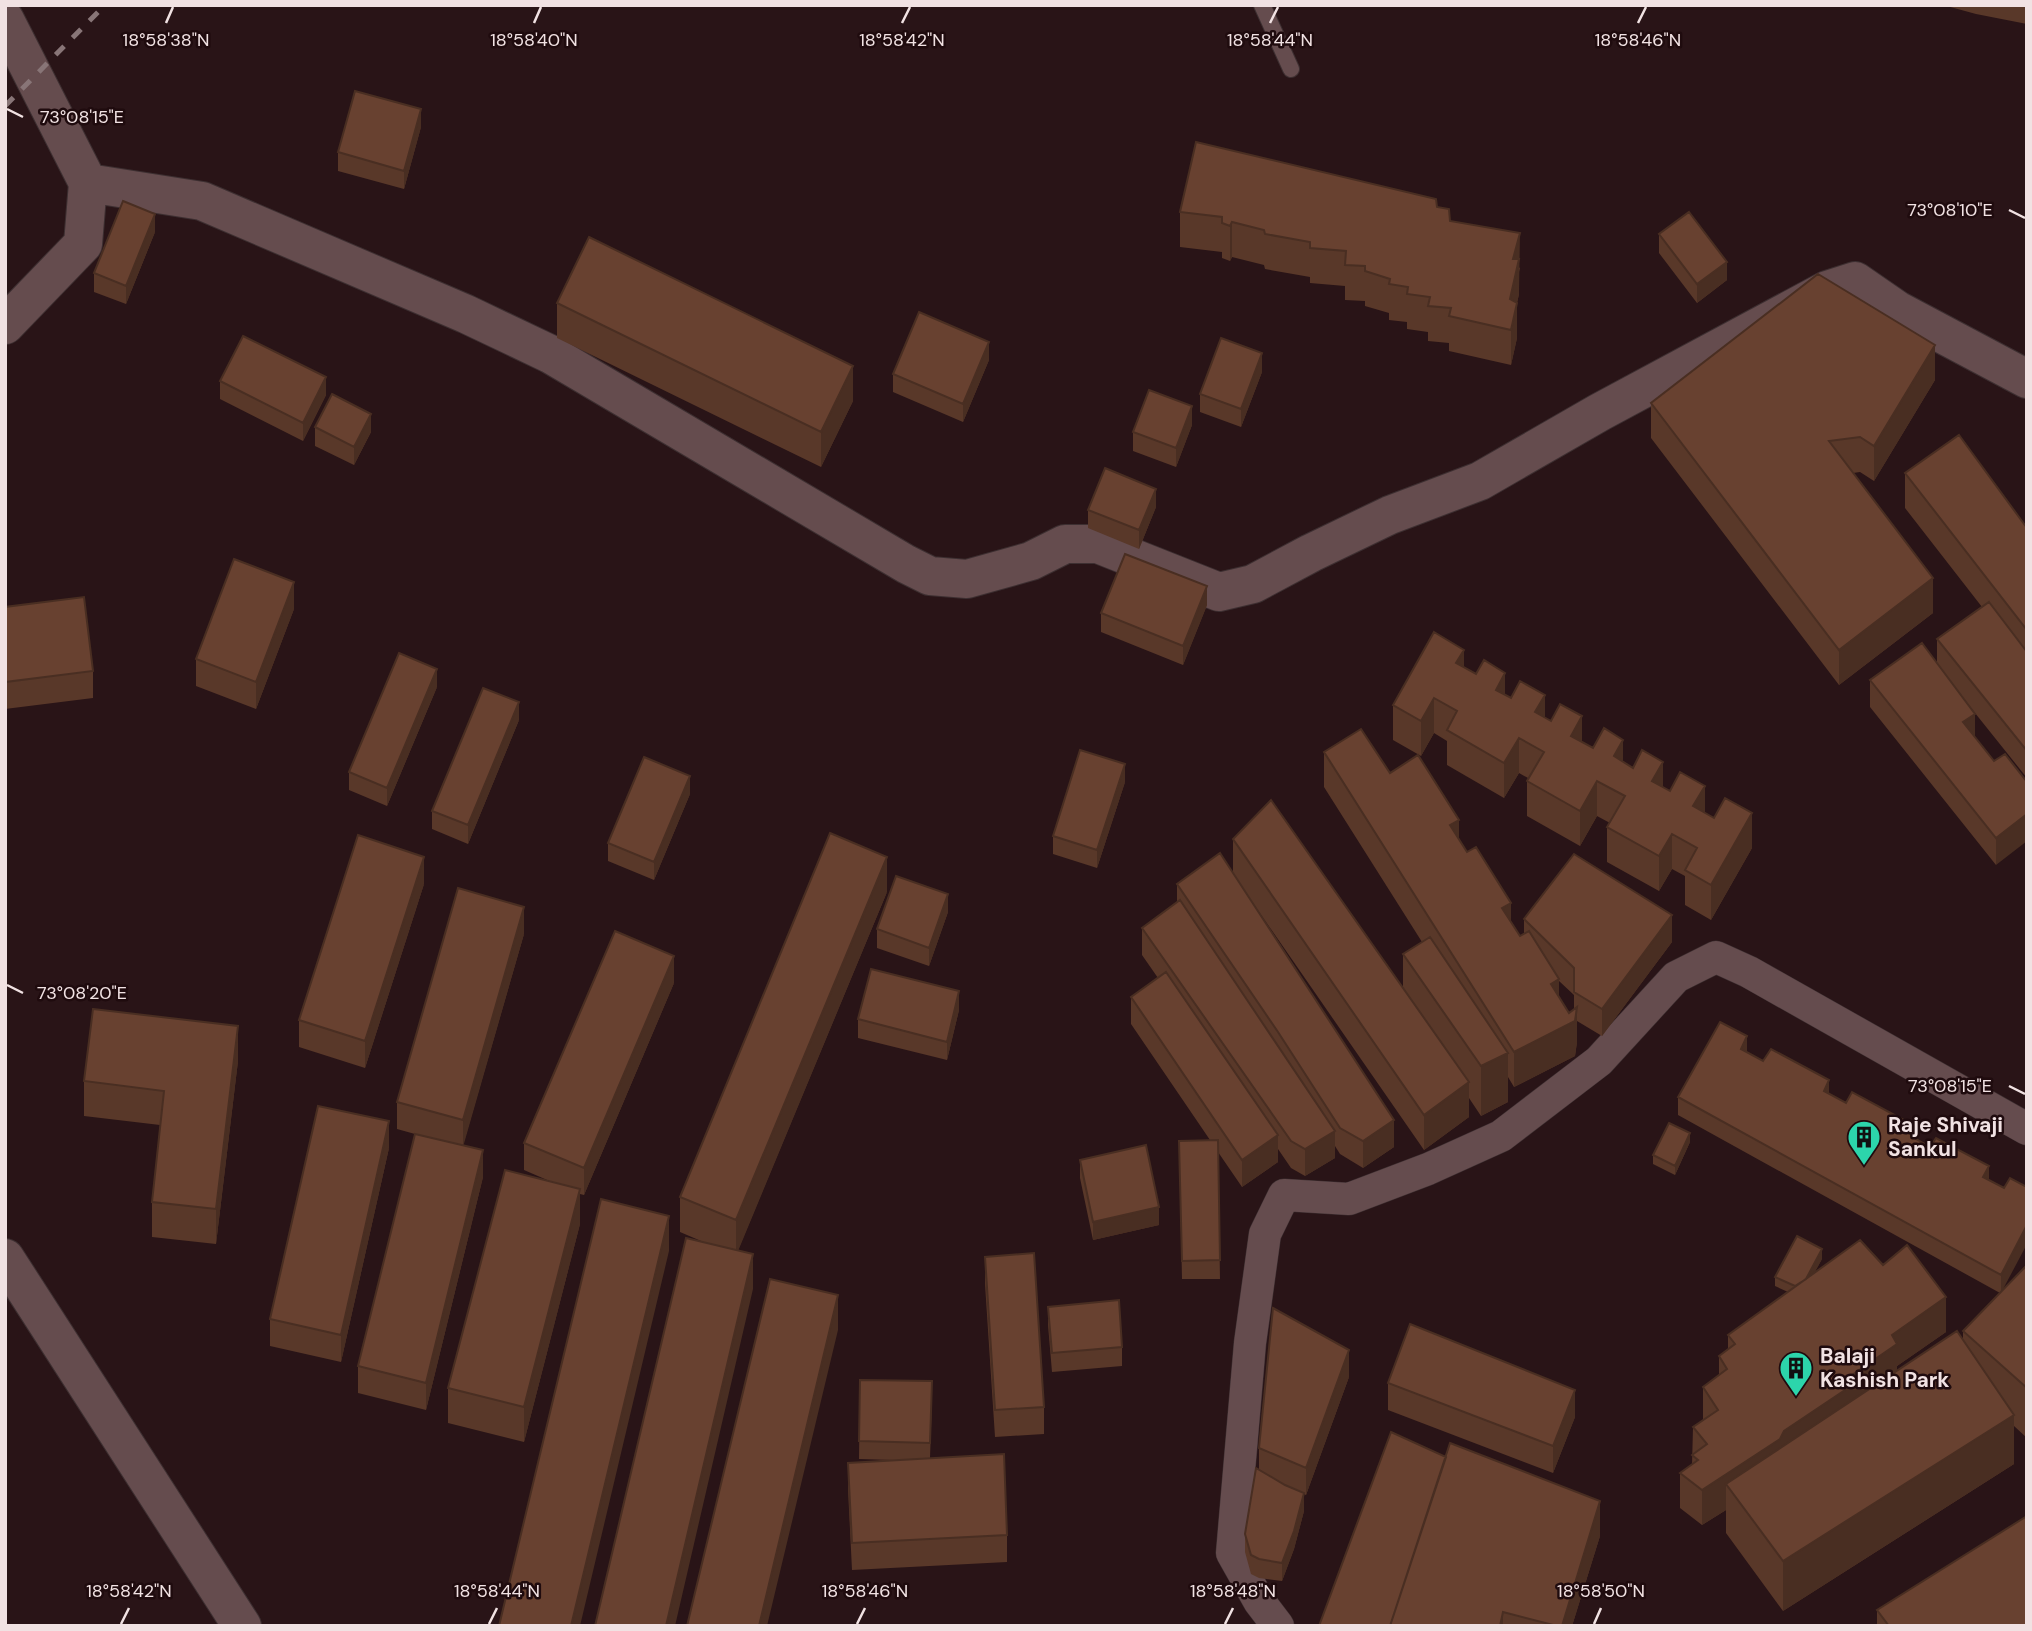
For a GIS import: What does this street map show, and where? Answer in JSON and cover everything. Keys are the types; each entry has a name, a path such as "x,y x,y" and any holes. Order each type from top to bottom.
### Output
{"street":[{"path":"5,20 88,183 83,244 5,325"},
{"path":"88,183 202,201 466,314 551,354 930,576 967,579 1031,561 1065,544 1098,544 1219,592 1253,584 1390,515 1480,481 1600,412 1827,290 1855,281 1897,310 2027,379"},
{"path":"1278,1626 1259,1601 1233,1553 1250,1343 1263,1248 1265,1234 1284,1195 1349,1199 1428,1169 1501,1136 1599,1060 1676,977 1716,957 1749,972 2027,1129"},
{"path":"5,1258 242,1626"}],"lane":[{"path":"1262,5 1292,69"}],"building":[{"path":"355,91 421,109 404,171 338,152"},
{"path":"1196,142 1436,199 1437,207 1449,209 1450,221 1520,233 1513,259 1519,259 1510,299 1517,303 1511,330 1449,316 1451,308 1428,306 1430,297 1407,294 1408,287 1389,284 1390,279 1365,271 1365,266 1345,265 1346,251 1310,248 1310,242 1265,234 1264,230 1232,222 1230,226 1222,223 1222,217 1180,212"},
{"path":"123,201 155,214 126,286 94,273"},
{"path":"1689,212 1727,262 1697,284 1659,234"},
{"path":"589,237 853,366 821,432 557,303"},
{"path":"1818,274 1935,345 1874,446 1860,437 1829,441 1933,578 1839,650 1651,403"},
{"path":"919,312 989,342 963,404 893,374"},
{"path":"243,336 326,377 303,423 220,381"},
{"path":"1221,338 1262,353 1241,409 1200,394"},
{"path":"1149,390 1192,406 1176,448 1133,432"},
{"path":"332,394 371,414 354,447 315,427"},
{"path":"1959,435 2027,528 2027,630 1905,473"},
{"path":"1105,468 1156,489 1139,530 1088,510"},
{"path":"1125,554 1207,586 1183,646 1101,613"},
{"path":"234,559 294,582 256,682 196,659"},
{"path":"84,597 93,671 5,682 5,607"},
{"path":"1989,602 2027,652 2027,751 1937,639"},
{"path":"1434,632 1464,650 1456,663 1476,674 1484,660 1505,673 1496,690 1511,698 1520,681 1545,695 1535,712 1551,721 1560,704 1582,716 1571,736 1593,748 1604,728 1623,740 1614,756 1633,768 1642,750 1663,762 1652,781 1670,791 1680,772 1705,786 1693,806 1714,818 1725,798 1752,813 1711,885 1685,870 1697,848 1672,834 1659,856 1607,827 1625,796 1597,781 1580,811 1527,781 1544,752 1519,738 1504,763 1447,730 1457,711 1434,698 1421,721 1393,705"},
{"path":"1922,643 1975,714 1963,722 1994,761 2005,754 2027,782 2027,814 1996,838 1870,680"},
{"path":"399,653 437,669 387,788 349,772"},
{"path":"483,688 519,702 468,825 432,811"},
{"path":"1361,729 1390,773 1418,755 1459,820 1450,825 1467,852 1476,847 1511,903 1502,908 1520,936 1529,931 1559,979 1551,984 1569,1013 1577,1007 1575,1021 1514,1052 1324,752"},
{"path":"1080,750 1125,764 1097,850 1053,836"},
{"path":"644,757 690,776 654,862 608,843"},
{"path":"1271,800 1469,1082 1424,1115 1233,839"},
{"path":"830,833 887,857 736,1220 680,1197"},
{"path":"358,835 424,857 365,1041 299,1020"},
{"path":"1220,853 1394,1120 1363,1141 1340,1128 1177,884"},
{"path":"1574,854 1672,915 1602,1009 1574,992 1574,968 1524,919"},
{"path":"896,876 948,894 929,948 877,929"},
{"path":"458,888 524,907 463,1120 397,1102"},
{"path":"1180,900 1335,1131 1305,1149 1291,1141 1142,928"},
{"path":"615,931 674,956 584,1168 524,1143"},
{"path":"1430,937 1508,1053 1481,1066 1403,954"},
{"path":"871,969 959,991 947,1042 858,1019"},
{"path":"1166,972 1278,1135 1242,1160 1131,997"},
{"path":"93,1009 238,1026 216,1209 152,1202 164,1091 84,1081"},
{"name":"Raje Shivaji Sankul","path":"1720,1022 1747,1036 1741,1049 1763,1061 1771,1049 1829,1080 1824,1091 1846,1103 1852,1092 1915,1126 1911,1136 1930,1147 1936,1138 1989,1166 1983,1177 2004,1188 2010,1178 2027,1187 2027,1225 2001,1275 1678,1097"},
{"path":"318,1106 389,1121 341,1335 270,1319"},
{"path":"1669,1123 1690,1133 1675,1166 1653,1155"},
{"path":"415,1134 483,1150 426,1383 358,1366"},
{"path":"1218,1140 1220,1260 1182,1261 1179,1141"},
{"path":"1146,1145 1159,1207 1093,1222 1080,1160"},
{"path":"505,1170 580,1189 524,1407 448,1388"},
{"path":"601,1199 669,1216 571,1626 499,1626"},
{"path":"1797,1236 1822,1249 1806,1279 1795,1286 1775,1277"},
{"path":"686,1238 753,1254 666,1626 595,1626"},
{"name":"Balaji Kashish Park","path":"1860,1240 1883,1265 1907,1245 1946,1297 1892,1335 1897,1344 1845,1380 1848,1388 1784,1431 1780,1439 1702,1490 1680,1473 1698,1460 1692,1455 1707,1444 1693,1427 1718,1410 1703,1387 1727,1369 1719,1356 1735,1344 1728,1335"},
{"path":"1034,1253 1044,1407 995,1410 985,1257"},
{"path":"2027,1265 2027,1388 1963,1331"},
{"path":"770,1279 838,1295 759,1626 687,1626"},
{"path":"1119,1300 1122,1347 1052,1353 1048,1307"},
{"path":"1273,1308 1349,1350 1306,1468 1259,1448"},
{"path":"1410,1324 1575,1390 1553,1446 1388,1383"},
{"path":"1957,1331 2014,1415 1783,1561 1726,1484"},
{"path":"860,1380 932,1381 930,1443 859,1441"},
{"path":"1391,1432 1446,1457 1390,1626 1319,1626"},
{"path":"1450,1443 1600,1501 1562,1626 1503,1612 1500,1626 1390,1626"},
{"path":"1004,1454 1007,1535 852,1543 848,1463"},
{"path":"1256,1468 1304,1493 1282,1563 1251,1555 1245,1534"},
{"path":"2027,1516 2027,1626 1889,1626 1877,1610"}],"railway":[{"path":"5,106 105,5"}],"place":[{"name":"Raje Shivaji Sankul","path":"1864,1167"},
{"name":"Balaji Kashish Park","path":"1796,1398"}]}
